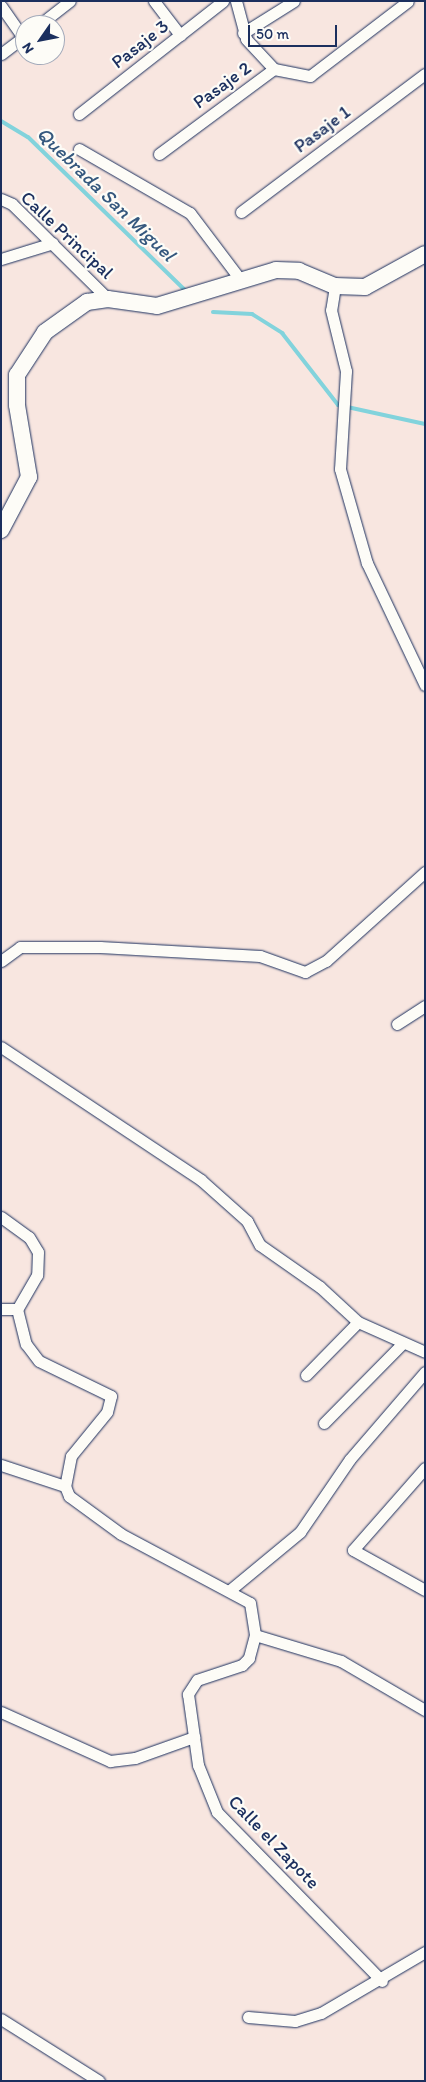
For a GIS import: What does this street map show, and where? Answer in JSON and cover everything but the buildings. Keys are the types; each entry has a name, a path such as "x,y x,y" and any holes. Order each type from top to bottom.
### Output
{"street":[{"path":"52,15 70,1"},
{"path":"154,1 180,34"},
{"name":"Pasaje 3","path":"78,114 223,1"},
{"path":"236,1 243,33 274,69"},
{"path":"243,33 294,1"},
{"name":"Pasaje 2","path":"159,154 274,69 310,76 408,1"},
{"path":"1,6 15,24"},
{"path":"1,54 15,43"},
{"name":"Pasaje 1","path":"241,212 425,74"},
{"path":"79,149 190,213 240,279"},
{"name":"Calle Principal","path":"1,199 53,244 108,299"},
{"path":"1,259 53,244"},
{"path":"1,530 29,477 17,405 18,374 45,332 87,302 108,299 157,306 240,279 289,270 335,286 370,286 425,254"},
{"path":"335,286 331,310 346,370 340,469 367,563 425,685"},
{"path":"1,961 20,947 100,947 260,956 305,972 326,962 425,872"},
{"path":"397,1024 425,1006"},
{"path":"1,1047 201,1180 247,1221 260,1244 328,1293 358,1322 425,1352"},
{"path":"1,1217 29,1237 38,1252 37,1275 18,1310 26,1344 39,1361 111,1396 107,1412 71,1456 65,1486 1,1465"},
{"path":"1,1309 18,1310"},
{"path":"306,1376 358,1322"},
{"path":"324,1423 403,1343"},
{"path":"230,1590 300,1532 350,1459 425,1372"},
{"path":"425,1468 353,1550 425,1590"},
{"name":"Calle el Zapote","path":"65,1486 69,1496 121,1534 230,1590 250,1603 255,1635 252,1651 242,1664 192,1685 188,1694 198,1765 217,1812 382,1981"},
{"path":"255,1635 341,1661 425,1710"},
{"path":"1,1712 110,1761 134,1758 194,1737"},
{"path":"248,2017 295,2021 322,2014 382,1981 425,1952"},
{"path":"1,2019 99,2081"}],"waterway":[{"name":"Quebrada San Miguel","path":"1,121 28,137 187,292"},
{"name":"Quebrada San Miguel","path":"213,312 252,314 282,333 338,405 425,424"}]}
